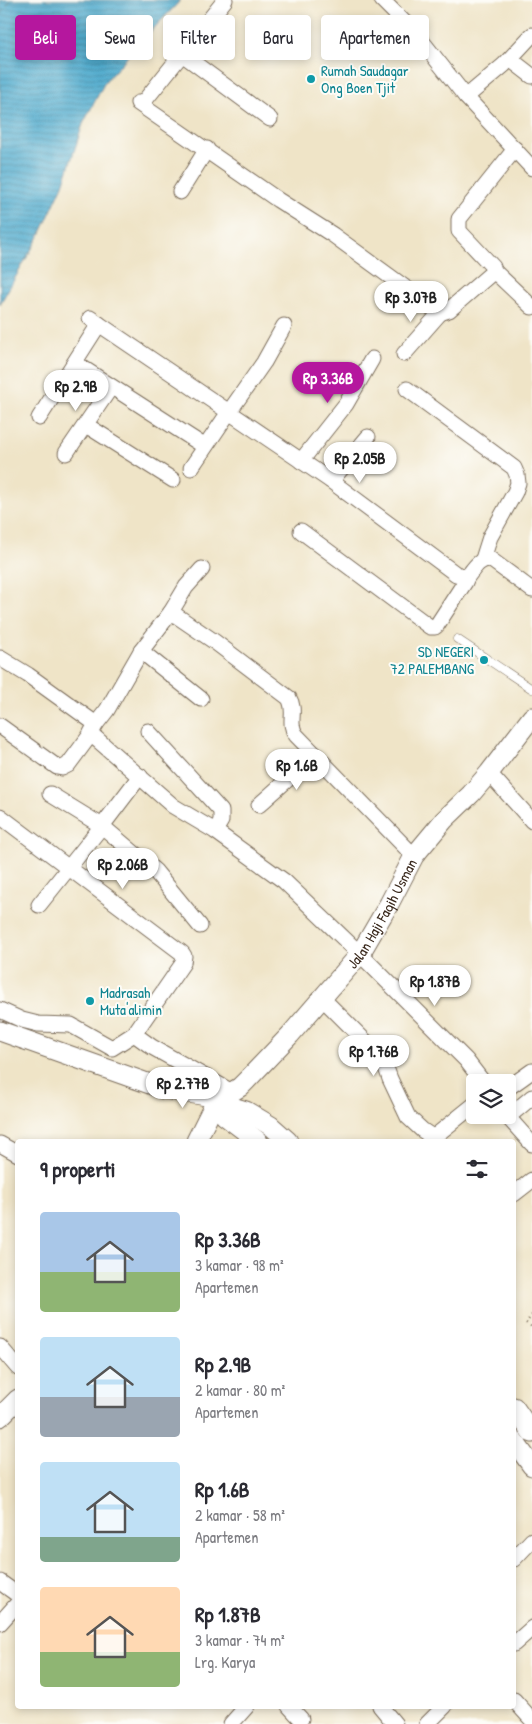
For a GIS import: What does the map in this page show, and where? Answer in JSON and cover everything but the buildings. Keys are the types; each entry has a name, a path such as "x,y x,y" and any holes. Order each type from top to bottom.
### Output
{"street":[{"path":"214,15 226,0"},
{"path":"382,0 470,93 532,168"},
{"path":"470,93 510,59 532,35"},
{"path":"510,59 532,76"},
{"path":"177,60 140,104 278,200 332,235 440,313"},
{"path":"190,60 270,119"},
{"path":"515,148 459,219 460,231 494,270 532,307"},
{"path":"180,192 207,149"},
{"path":"404,354 440,313 449,310 494,270"},
{"path":"39,418 75,363 94,321 331,481 456,574 466,577"},
{"path":"191,468 204,446 264,362 284,326"},
{"path":"301,461 346,404 372,359"},
{"path":"75,363 111,388 204,446"},
{"path":"66,452 111,388"},
{"path":"300,531 430,627 438,625 465,582 466,577 483,559 490,537 515,492 518,483 517,475 514,468 407,389"},
{"path":"86,424 173,480"},
{"path":"331,481 368,437"},
{"path":"483,559 494,560 532,590"},
{"path":"0,726 57,767 62,768 68,765 107,710 141,651 171,612 186,587 202,569"},
{"path":"171,612 215,642 289,698 294,708 292,730 414,856"},
{"path":"141,651 201,699"},
{"path":"0,658 28,675 94,729 140,776 173,806 215,831 284,881 466,1060 477,1074"},
{"name":"Jalan Haji Faqih Usman","path":"197,1139 218,1101 240,1087 294,1030 360,954 414,856 444,820 471,794 488,774 532,717"},
{"path":"148,731 221,810 221,821 215,831"},
{"path":"259,805 315,755"},
{"path":"488,774 532,821"},
{"path":"39,905 140,776"},
{"path":"50,794 102,826 155,872 200,926"},
{"path":"0,816 70,867 184,956 183,963 134,1034 112,1048 71,1025 38,1024 22,1020 0,1010"},
{"path":"322,998 383,1059 408,1117 431,1139"},
{"path":"0,1031 164,1089 218,1101 246,1111 271,1126 286,1139"},
{"path":"134,1034 152,1046 218,1101 225,1116 255,1139"},
{"path":"516,1082 532,1071"},
{"path":"516,1109 532,1097"},
{"path":"433,1139 466,1111"},
{"path":"514,1124 532,1144"},
{"path":"0,1144 15,1152"},
{"path":"516,1192 532,1180"},
{"path":"0,1347 15,1364"},
{"path":"0,1418 15,1402"},
{"path":"516,1410 532,1432"},
{"path":"516,1444 532,1466"},
{"path":"516,1557 532,1540"},
{"path":"0,1582 15,1593"},
{"path":"8,1621 15,1608"},
{"path":"516,1642 532,1628"},
{"path":"516,1702 532,1720"},
{"path":"231,1724 244,1709"},
{"path":"292,1709 302,1719"},
{"path":"382,1709 395,1724"},
{"path":"427,1724 442,1709"}],"lane":[{"path":"456,639 532,688"}],"path":[{"path":"532,1315 526,1323 532,1327"}],"water":[{"path":"0,0 181,0 167,15 163,15 163,19 153,29 153,15 86,15 86,60 124,60 105,82 83,124 63,185 41,233 0,304"}],"ferry route":[{"path":"0,15 11,0"}],"place":[{"name":"Rumah Saudagar Ong Boen Tjit","path":"311,79"},
{"name":"SD NEGERI 72 PALEMBANG","path":"484,660"},
{"name":"Madrasah Muta'alimin","path":"90,1001"}]}
